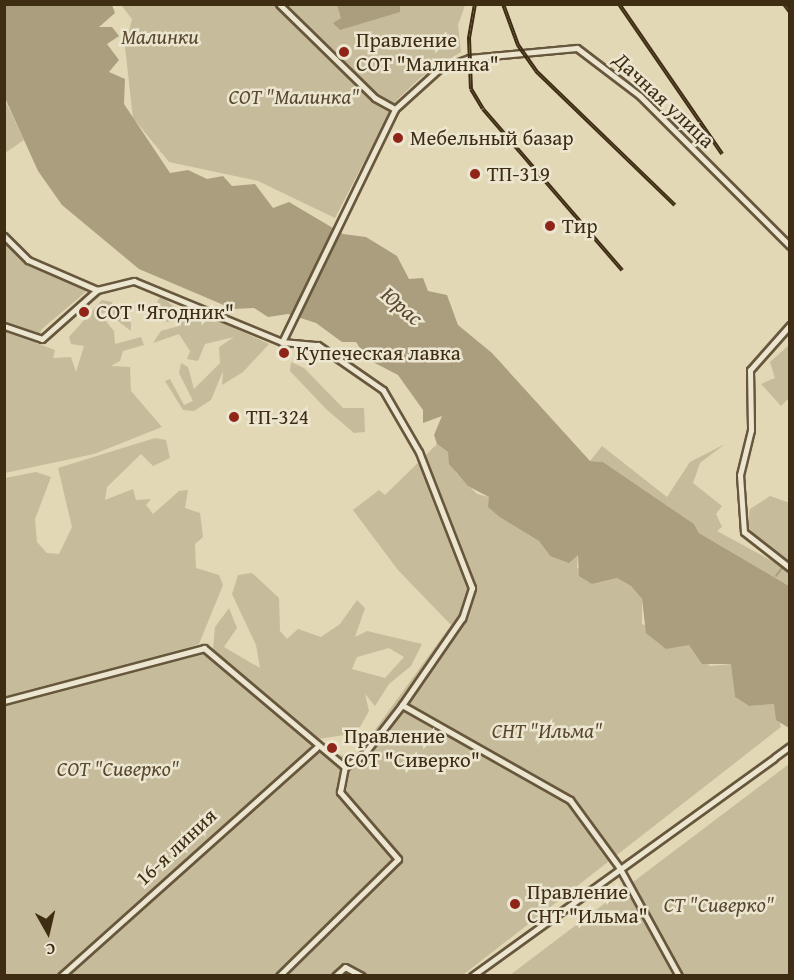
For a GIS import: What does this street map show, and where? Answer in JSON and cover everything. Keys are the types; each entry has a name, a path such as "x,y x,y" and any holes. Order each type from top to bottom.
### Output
{"street":[{"path":"279,4 375,98 395,109"},
{"name":"Дачная улица","path":"282,342 395,109 423,80 459,61 577,48 640,96 789,246"},
{"path":"4,236 28,260 97,290"},
{"path":"4,326 42,339 97,290 122,281 148,284 282,342 318,345 389,398 419,452 471,580 469,606 402,705 364,754 345,767 340,792 398,859 279,975"},
{"path":"789,325 750,370 741,522 748,540 789,568"},
{"path":"4,701 204,648 317,747 345,767"},
{"path":"402,705 570,800 619,867 679,975"},
{"path":"472,975 789,746"},
{"name":"16-я линия","path":"61,975 317,747"},
{"path":"335,975 345,967 362,975"}],"green space":[{"name":"СОТ \"Малинка\"","path":"121,5 465,5 458,25 461,52 421,77 395,102 335,218 258,181 169,162 133,118 125,47 132,19"},
{"path":"4,98 24,140 5,153 4,153"},
{"path":"4,240 27,262 88,290 42,329 36,343 55,350 53,358 71,357 76,372 84,346 71,344 69,337 102,300 112,302 117,314 131,321 131,331 106,312 100,314 114,331 115,344 141,337 144,345 123,351 120,361 111,366 130,367 131,391 162,427 94,454 5,473"},
{"path":"161,296 178,310 205,314 269,344 243,372 222,385 223,371 211,400 194,411 183,410 165,381 170,379 184,405 193,401 179,373 181,363 188,367 194,389 220,363 219,347 234,337 205,344 198,361 187,359 190,351 179,334 153,343 161,331 179,326 176,321 162,322 171,317 157,302"},
{"path":"789,345 789,398 781,406 761,384 775,378 770,362"},
{"path":"291,362 304,368 343,408 364,408 365,432 354,433 326,409 290,371"},
{"path":"155,438 166,440 170,458 153,466 141,454 107,487 105,500 133,489 136,500 151,499 146,505 153,514 179,491 188,490 185,508 200,513 203,537 195,544 196,568 219,575 223,585 199,644 160,657 213,649 215,627 229,608 237,628 224,647 260,668 256,645 232,594 238,575 252,573 279,598 280,631 287,639 298,629 321,637 340,624 357,600 365,608 355,637 367,631 422,644 411,666 389,684 375,706 365,694 369,711 360,727 351,734 318,739 333,755 356,756 451,625 398,570 353,510 379,490 385,495 437,444 448,452 456,473 477,494 489,497 501,518 539,541 550,556 573,559 578,555 577,567 592,584 617,578 631,586 642,599 642,624 688,644 710,666 732,664 735,697 749,706 774,704 781,727 463,975 5,976 5,478 36,472 51,477 35,519 37,542 47,553 59,554 72,527 58,468","holes":["389,648 404,657 385,678 352,669 357,657"]},
{"path":"725,444 700,463 693,483 722,506 716,514 722,527 717,531 789,570 789,586 699,533 694,524 603,462 590,461 602,446 667,497 690,462"},
{"path":"770,496 790,503 789,562 767,552 747,526 750,509"},
{"name":"СТ \"Сиверко\"","path":"789,764 789,975 510,975"}],"water":[{"name":"Юрас","path":"4,5 112,5 115,13 99,27 112,27 119,36 107,44 119,60 109,72 125,79 124,104 170,173 188,170 207,179 223,176 232,186 255,184 273,208 289,202 343,234 366,237 397,256 409,279 423,278 428,291 447,295 458,325 492,353 590,461 603,462 694,524 699,533 789,586 789,728 776,720 774,704 749,706 735,697 731,664 702,664 689,645 666,649 646,633 642,599 631,586 617,578 592,584 579,576 578,555 569,563 550,556 539,541 501,518 488,507 489,497 468,486 449,464 448,452 437,444 434,435 442,416 423,423 423,410 398,375 367,359 356,342 342,342 316,323 288,314 268,317 254,308 233,309 139,269 62,205 38,171 5,98"},
{"path":"337,5 400,6 400,12 340,30 333,23 341,18"}],"waterway":[{"path":"776,576 782,568"}],"railway":[{"path":"475,4 469,38 471,89 483,109 622,270"},
{"path":"503,4 518,45 536,71 675,205"},
{"path":"619,4 722,154"},
{"path":"784,4 790,12"}],"place":[{"name":"Правление СОТ \"Малинка\"","path":"344,52"},
{"name":"Мебельный базар","path":"398,138"},
{"name":"ТП-319","path":"475,174"},
{"name":"Тир","path":"550,226"},
{"name":"СОТ \"Ягодник\"","path":"84,312"},
{"name":"Купеческая лавка","path":"284,353"},
{"name":"ТП-324","path":"234,417"},
{"name":"Правление СОТ \"Сиверко\"","path":"332,748"},
{"name":"Правление СНТ \"Ильма\"","path":"515,904"}],"park label":[{"name":"Малинки","path":"160,37"},
{"name":"СНТ \"Ильма\"","path":"547,731"},
{"name":"СОТ \"Сиверко\"","path":"118,769"}]}
